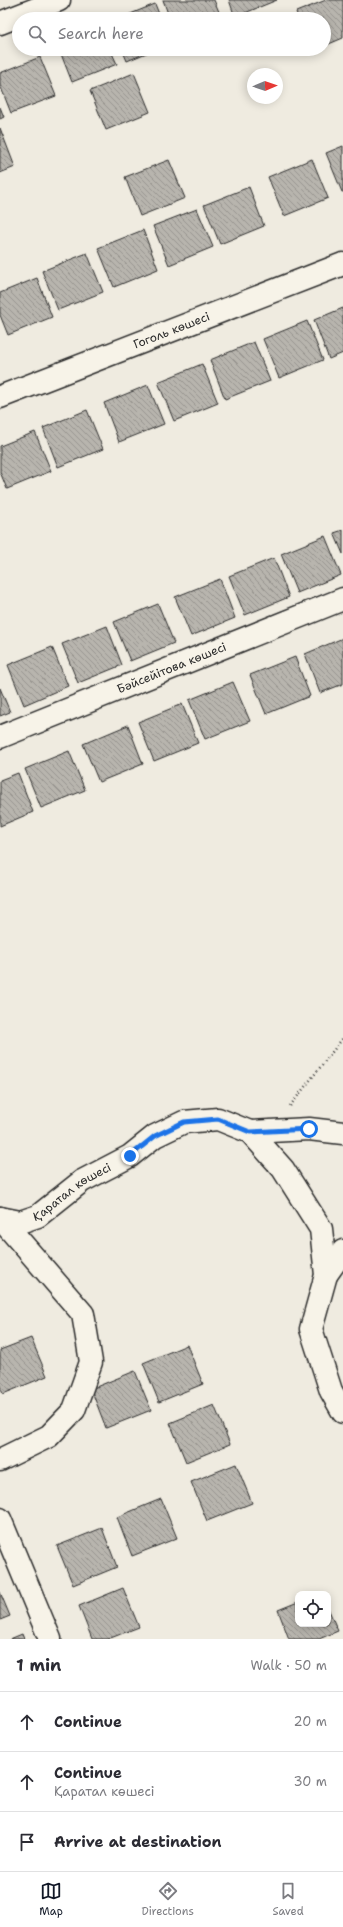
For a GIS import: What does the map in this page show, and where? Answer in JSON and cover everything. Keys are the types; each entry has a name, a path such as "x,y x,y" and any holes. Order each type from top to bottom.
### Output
{"street":[{"path":"28,12 59,0"},
{"path":"0,23 12,18"},
{"name":"Гоголь көшесі","path":"0,397 343,264"},
{"name":"Бәйсейітова көшесі","path":"0,737 343,599"},
{"name":"Қаратал көшесі","path":"0,1218 20,1222 38,1216 82,1181 130,1156 155,1136 184,1122 218,1119 250,1132 283,1169 321,1229 326,1275 311,1329 331,1391 343,1412"},
{"path":"250,1132 309,1129 343,1134"},
{"path":"0,1218 83,1314 91,1362 74,1410 49,1436 0,1460"},
{"path":"326,1275 343,1251"},
{"path":"0,1519 50,1639"}],"path":[{"path":"287,1110 343,1038"}],"building":[{"path":"163,0 214,0 219,12 167,12"},
{"path":"229,0 277,0 247,12 233,12"},
{"path":"326,0 343,0 343,38 331,43 331,12 296,12"},
{"path":"155,4 158,12 135,12"},
{"path":"62,56 113,56 117,64 72,82"},
{"path":"125,56 139,56 127,61"},
{"path":"40,57 56,96 11,113 0,85 0,73"},
{"path":"134,73 150,112 106,130 90,91"},
{"path":"0,107 4,117 0,119"},
{"path":"0,128 15,167 0,173"},
{"path":"343,146 343,192 342,192 326,153"},
{"path":"312,159 328,198 284,216 268,177"},
{"path":"169,160 185,198 140,216 125,177"},
{"path":"249,187 264,226 220,244 204,205"},
{"path":"197,209 213,247 169,265 153,226"},
{"path":"143,230 158,269 114,287 98,248"},
{"path":"87,253 103,292 58,310 42,271"},
{"path":"37,278 52,317 8,335 0,315 0,293"},
{"path":"343,308 343,353 329,359 314,320"},
{"path":"307,321 323,360 279,378 263,339"},
{"path":"254,342 270,381 225,399 210,360"},
{"path":"202,364 218,403 174,421 158,382"},
{"path":"148,385 164,424 119,442 104,403"},
{"path":"87,410 103,449 58,467 43,428"},
{"path":"35,432 51,471 7,489 0,472 0,446"},
{"path":"343,530 343,554 334,533"},
{"path":"325,536 341,575 297,593 281,554"},
{"path":"274,558 289,597 245,615 229,576"},
{"path":"220,579 235,618 191,636 175,597"},
{"path":"158,604 174,643 130,661 114,622"},
{"path":"107,626 122,665 78,683 62,644"},
{"path":"343,638 343,684 320,693 305,654"},
{"path":"52,647 68,686 24,705 8,665"},
{"path":"295,657 310,696 266,714 250,675"},
{"path":"233,682 250,721 205,739 189,700"},
{"path":"0,688 10,712 0,716"},
{"path":"182,704 198,743 154,761 138,722"},
{"path":"128,725 143,764 99,782 83,744"},
{"path":"69,751 85,790 41,808 25,769"},
{"path":"18,773 33,812 0,826 0,780"},
{"path":"31,1338 47,1376 3,1394 0,1387 0,1350"},
{"path":"187,1345 203,1384 159,1402 143,1363"},
{"path":"135,1371 151,1410 106,1428 91,1389"},
{"path":"214,1405 230,1444 186,1462 170,1423"},
{"path":"236,1464 252,1503 207,1521 191,1482"},
{"path":"161,1499 177,1538 132,1556 117,1517"},
{"path":"102,1528 117,1567 73,1585 57,1546"},
{"path":"123,1588 139,1627 108,1639 92,1639 79,1606"},
{"path":"0,1592 10,1616 0,1620"},
{"path":"295,1603 295,1627 331,1627 331,1615 338,1631 319,1639 289,1639 278,1610"},
{"path":"22,1634 24,1639 10,1639"}],"route":[{"path":"130,1156 155,1136 184,1122 218,1119 250,1132 309,1129"}]}
